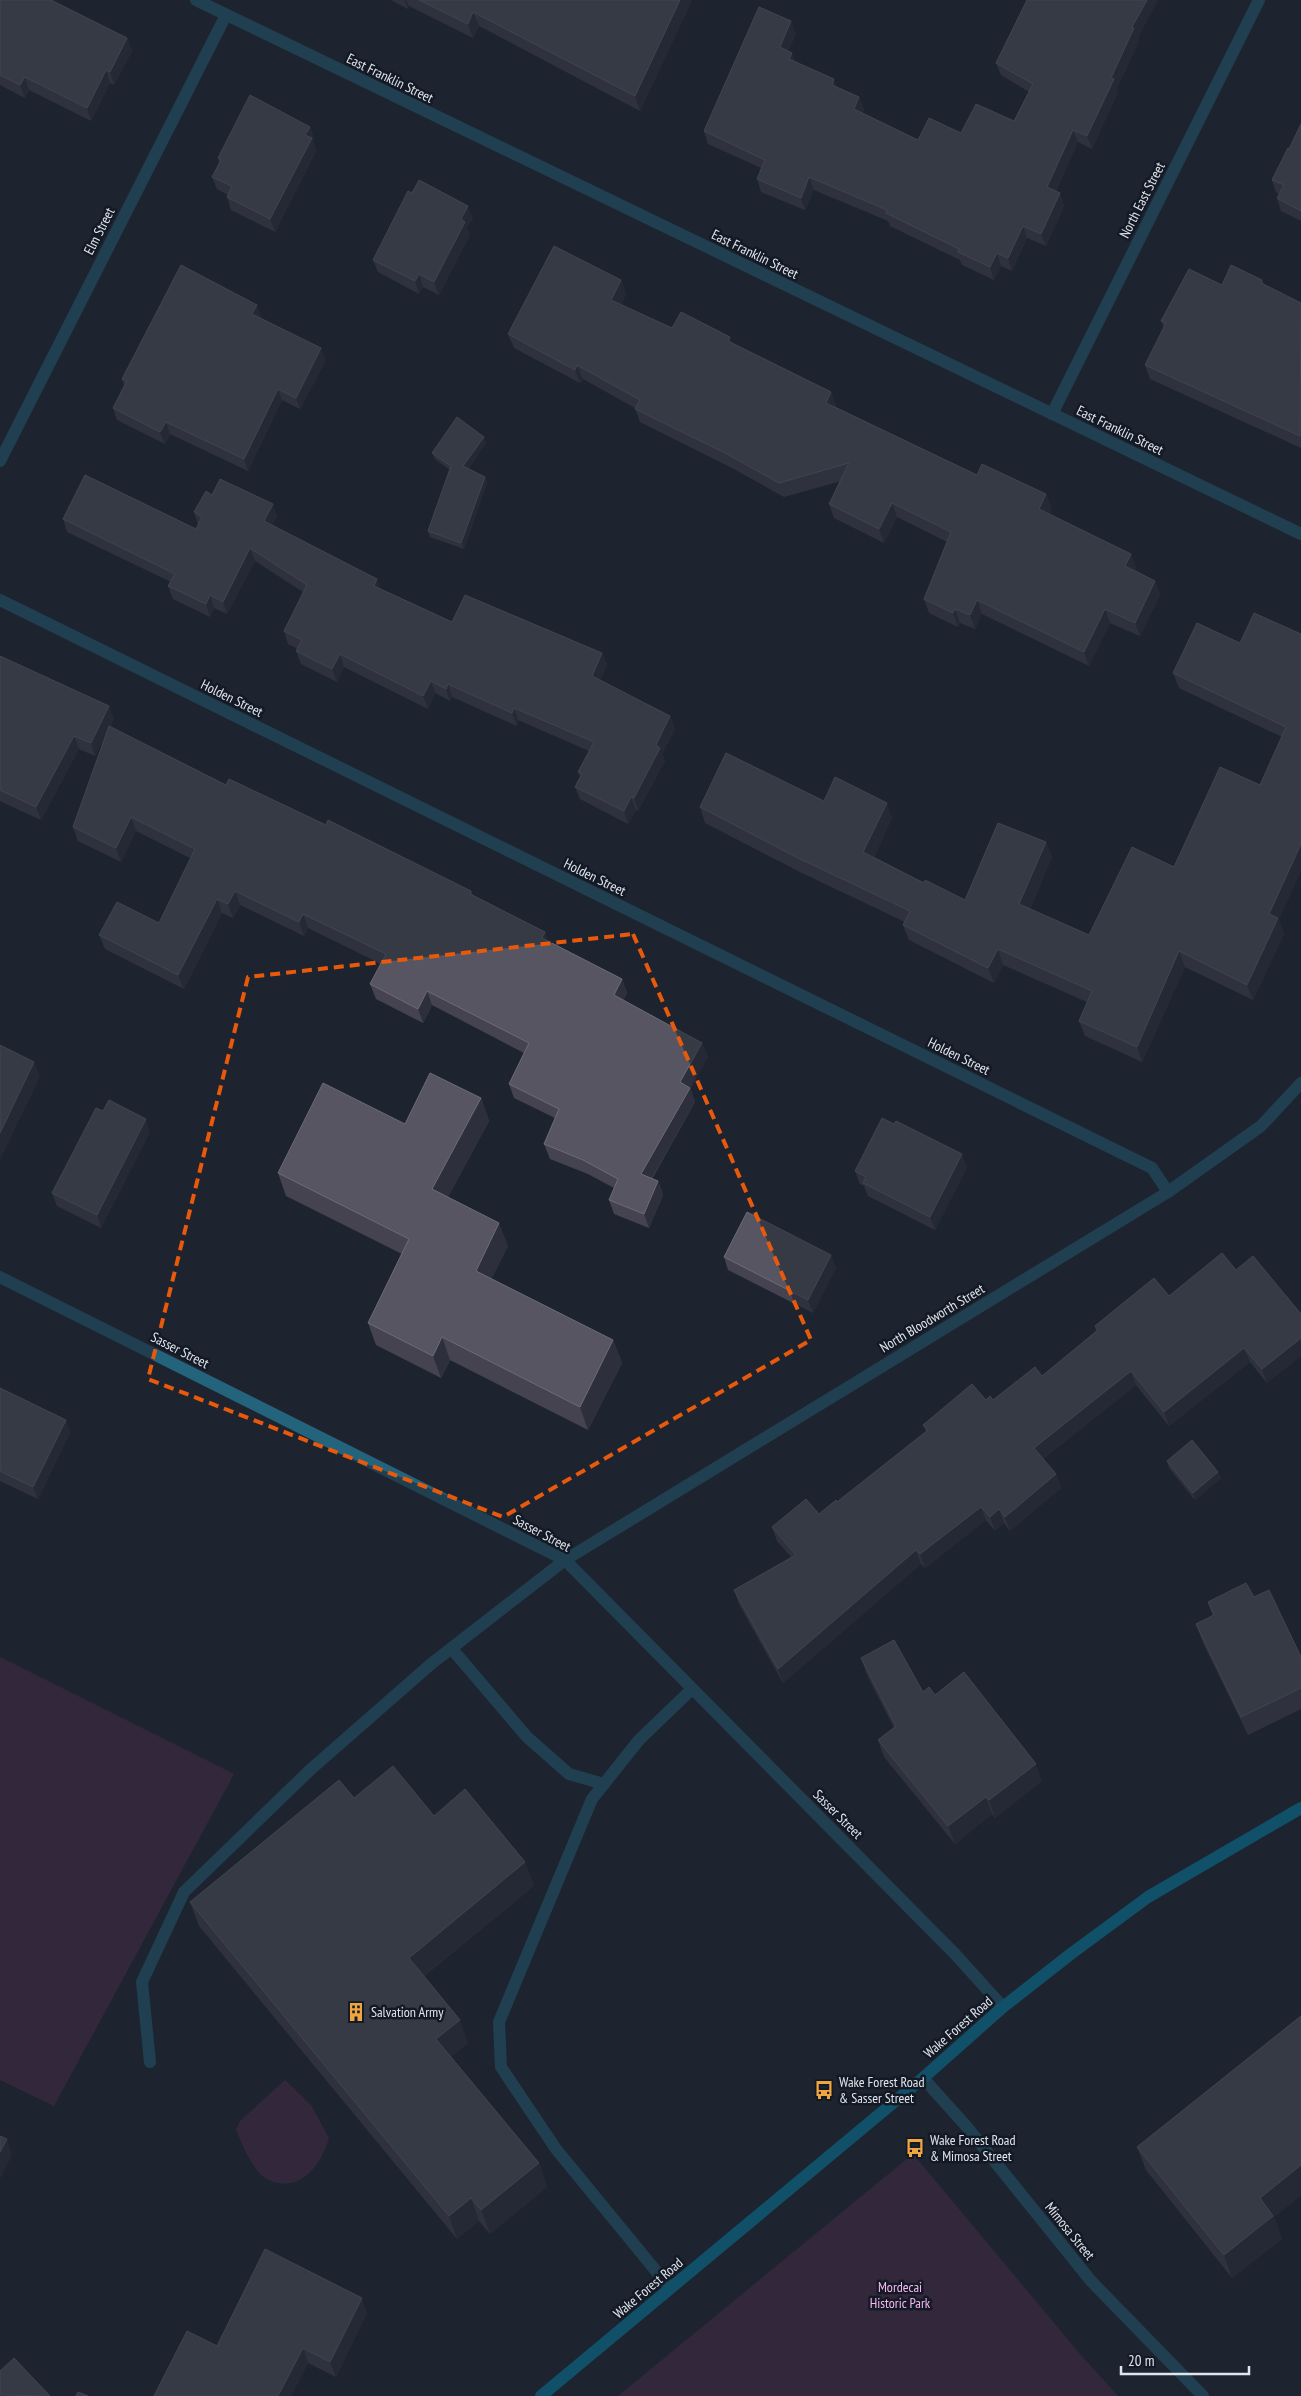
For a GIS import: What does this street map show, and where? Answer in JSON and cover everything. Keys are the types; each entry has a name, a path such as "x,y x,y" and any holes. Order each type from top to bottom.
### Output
{"main road":[{"name":"Wake Forest Road","path":"541,2396 923,2078 1004,2007 1148,1897 1301,1808"}],"street":[{"name":"East Franklin Street","path":"196,0 1301,534"},
{"name":"North East Street","path":"1052,414 1259,0"},
{"name":"Elm Street","path":"0,461 226,15"},
{"name":"Holden Street","path":"0,600 1152,1168 1168,1192"},
{"name":"North Bloodworth Street","path":"150,2062 142,1982 184,1892 310,1770 432,1664 565,1560 1168,1192 1261,1126 1301,1083"},
{"name":"Sasser Street","path":"0,1277 565,1560 955,1954 1004,2007"},
{"path":"452,1649 526,1738 569,1774 604,1784"},
{"path":"670,2288 556,2149 501,2067 499,2022 592,1799 639,1740 692,1688"},
{"name":"Mimosa Street","path":"923,2078 967,2127 1091,2282 1203,2396"}],"highlighted area":[{"path":"633,934 811,1340 503,1517 148,1379 248,977"}],"green space":[{"path":"0,1657 234,1774 54,2106 0,2080"},
{"path":"285,2080 311,2105 329,2138 321,2158 308,2174 290,2183 280,2183 263,2177 253,2165 236,2129 240,2121"},
{"name":"Mordecai Historic Park","path":"913,2154 1080,2354 1118,2396 618,2396"}],"building":[{"path":"0,0 51,0 127,38 110,72 106,70 87,108 25,77 20,85 0,75"},
{"path":"419,0 680,0 635,96 473,12 468,24"},
{"path":"1027,0 1147,0 1132,27 1134,28 1111,78 1114,79 1087,136 1073,130 1047,187 1060,193 1041,234 1023,226 1008,258 997,253 990,267 958,252 959,249 886,213 887,210 809,177 801,198 757,179 765,160 704,131 759,7 791,21 780,47 792,53 789,59 834,79 832,85 859,97 854,109 918,140 929,118 961,133 976,104 1014,121 1033,84 996,63"},
{"path":"250,95 310,127 305,135 312,138 270,219 227,197 232,186 212,177 221,160 218,158"},
{"path":"1301,124 1301,211 1277,198 1284,185 1272,180"},
{"path":"419,180 468,206 461,219 465,222 434,282 419,274 415,281 373,260 408,191 412,193"},
{"path":"554,246 621,280 611,300 672,328 681,312 730,337 728,341 831,392 826,403 977,475 982,464 1046,494 1039,509 1131,554 1125,566 1155,581 1135,623 1105,609 1084,652 977,600 970,615 955,609 953,613 924,599 951,532 892,503 879,529 829,504 849,463 779,483 727,454 635,409 640,400 577,365 575,370 508,334"},
{"path":"181,265 257,305 252,314 321,348 296,398 278,389 244,459 166,422 160,432 113,408 127,381 122,379"},
{"path":"1231,265 1262,280 1261,283 1301,303 1300,436 1145,365 1166,323 1161,321 1189,269 1222,285"},
{"path":"457,417 484,437 463,466 485,477 461,543 428,531 451,466 432,453"},
{"path":"85,475 196,529 202,517 194,512 206,491 212,495 220,479 273,504 264,521 377,579 374,586 452,622 465,595 602,653 592,676 670,716 656,745 660,748 634,798 631,797 624,811 575,787 582,774 578,772 594,742 514,708 512,713 448,684 446,689 431,681 423,696 340,654 332,669 296,651 302,640 284,631 307,585 250,548 223,602 210,595 206,604 168,586 175,574 63,519"},
{"path":"1254,613 1301,634 1301,844 1269,914 1278,918 1247,985 1179,951 1137,1047 1079,1021 1092,991 998,949 988,968 903,925 910,911 796,857 700,807 726,753 824,801 835,777 887,803 863,852 924,883 925,880 965,900 998,823 1046,842 1019,904 1089,935 1132,847 1174,867 1220,767 1260,785 1286,727 1173,673 1197,623 1240,643"},
{"path":"0,656 109,706 91,743 74,736 36,807 0,790"},
{"path":"109,726 226,785 229,779 326,825 328,820 471,891 470,894 545,932 542,938 622,979 614,995 702,1043 680,1082 690,1088 641,1174 658,1181 644,1214 609,1200 618,1179 583,1160 544,1144 559,1109 509,1084 529,1043 427,991 418,1009 370,984 386,954 303,914 299,922 235,891 228,904 217,899 178,975 99,935 117,902 159,923 195,849 131,817 116,848 73,827"},
{"path":"0,1045 34,1062 0,1133"},
{"path":"430,1073 481,1098 432,1189 499,1223 476,1271 613,1340 580,1407 442,1337 433,1356 368,1323 409,1239 278,1173 323,1083 405,1124"},
{"path":"109,1100 146,1119 97,1215 52,1193 96,1108 103,1111"},
{"path":"882,1118 894,1124 896,1121 962,1154 930,1217 863,1183 866,1177 855,1171"},
{"path":"747,1212 831,1255 808,1300 724,1257"},
{"path":"1222,1253 1236,1270 1253,1256 1301,1314 1301,1338 1262,1369 1244,1348 1164,1412 1131,1371 1034,1448 1056,1474 1005,1517 999,1509 990,1517 981,1507 920,1554 916,1550 778,1669 734,1590 796,1555 772,1527 806,1499 819,1514 836,1500 837,1502 928,1430 923,1425 972,1384 986,1400 990,1396 993,1400 1035,1367 1042,1376 1098,1330 1095,1326 1154,1278 1169,1296"},
{"path":"0,1388 66,1420 33,1487 0,1471"},
{"path":"1192,1440 1218,1472 1193,1493 1167,1461"},
{"path":"1246,1583 1254,1597 1269,1590 1301,1657 1301,1688 1241,1717 1196,1624 1214,1615 1208,1602"},
{"path":"894,1640 923,1692 929,1687 935,1695 964,1672 1036,1764 989,1800 986,1797 948,1826 878,1740 896,1726 861,1658"},
{"name":"Salvation Army","path":"393,1766 434,1816 465,1789 525,1862 409,1958 460,2020 436,2039 539,2163 481,2210 471,2198 449,2216 190,1902 339,1780 354,1798"},
{"path":"1301,2016 1301,2165 1260,2198 1273,2216 1224,2255 1137,2147"},
{"path":"0,2136 7,2139 0,2152"},
{"path":"265,2249 362,2298 330,2362 303,2348 278,2396 154,2396 187,2331 217,2346"},
{"path":"14,2358 50,2396 0,2395 0,2371"},
{"path":"78,2392 88,2396 76,2396"}],"place":[{"name":"Salvation Army","path":"356,2012"},
{"name":"Wake Forest Road & Sasser Street","path":"824,2090"},
{"name":"Wake Forest Road & Mimosa Street","path":"915,2148"}]}
